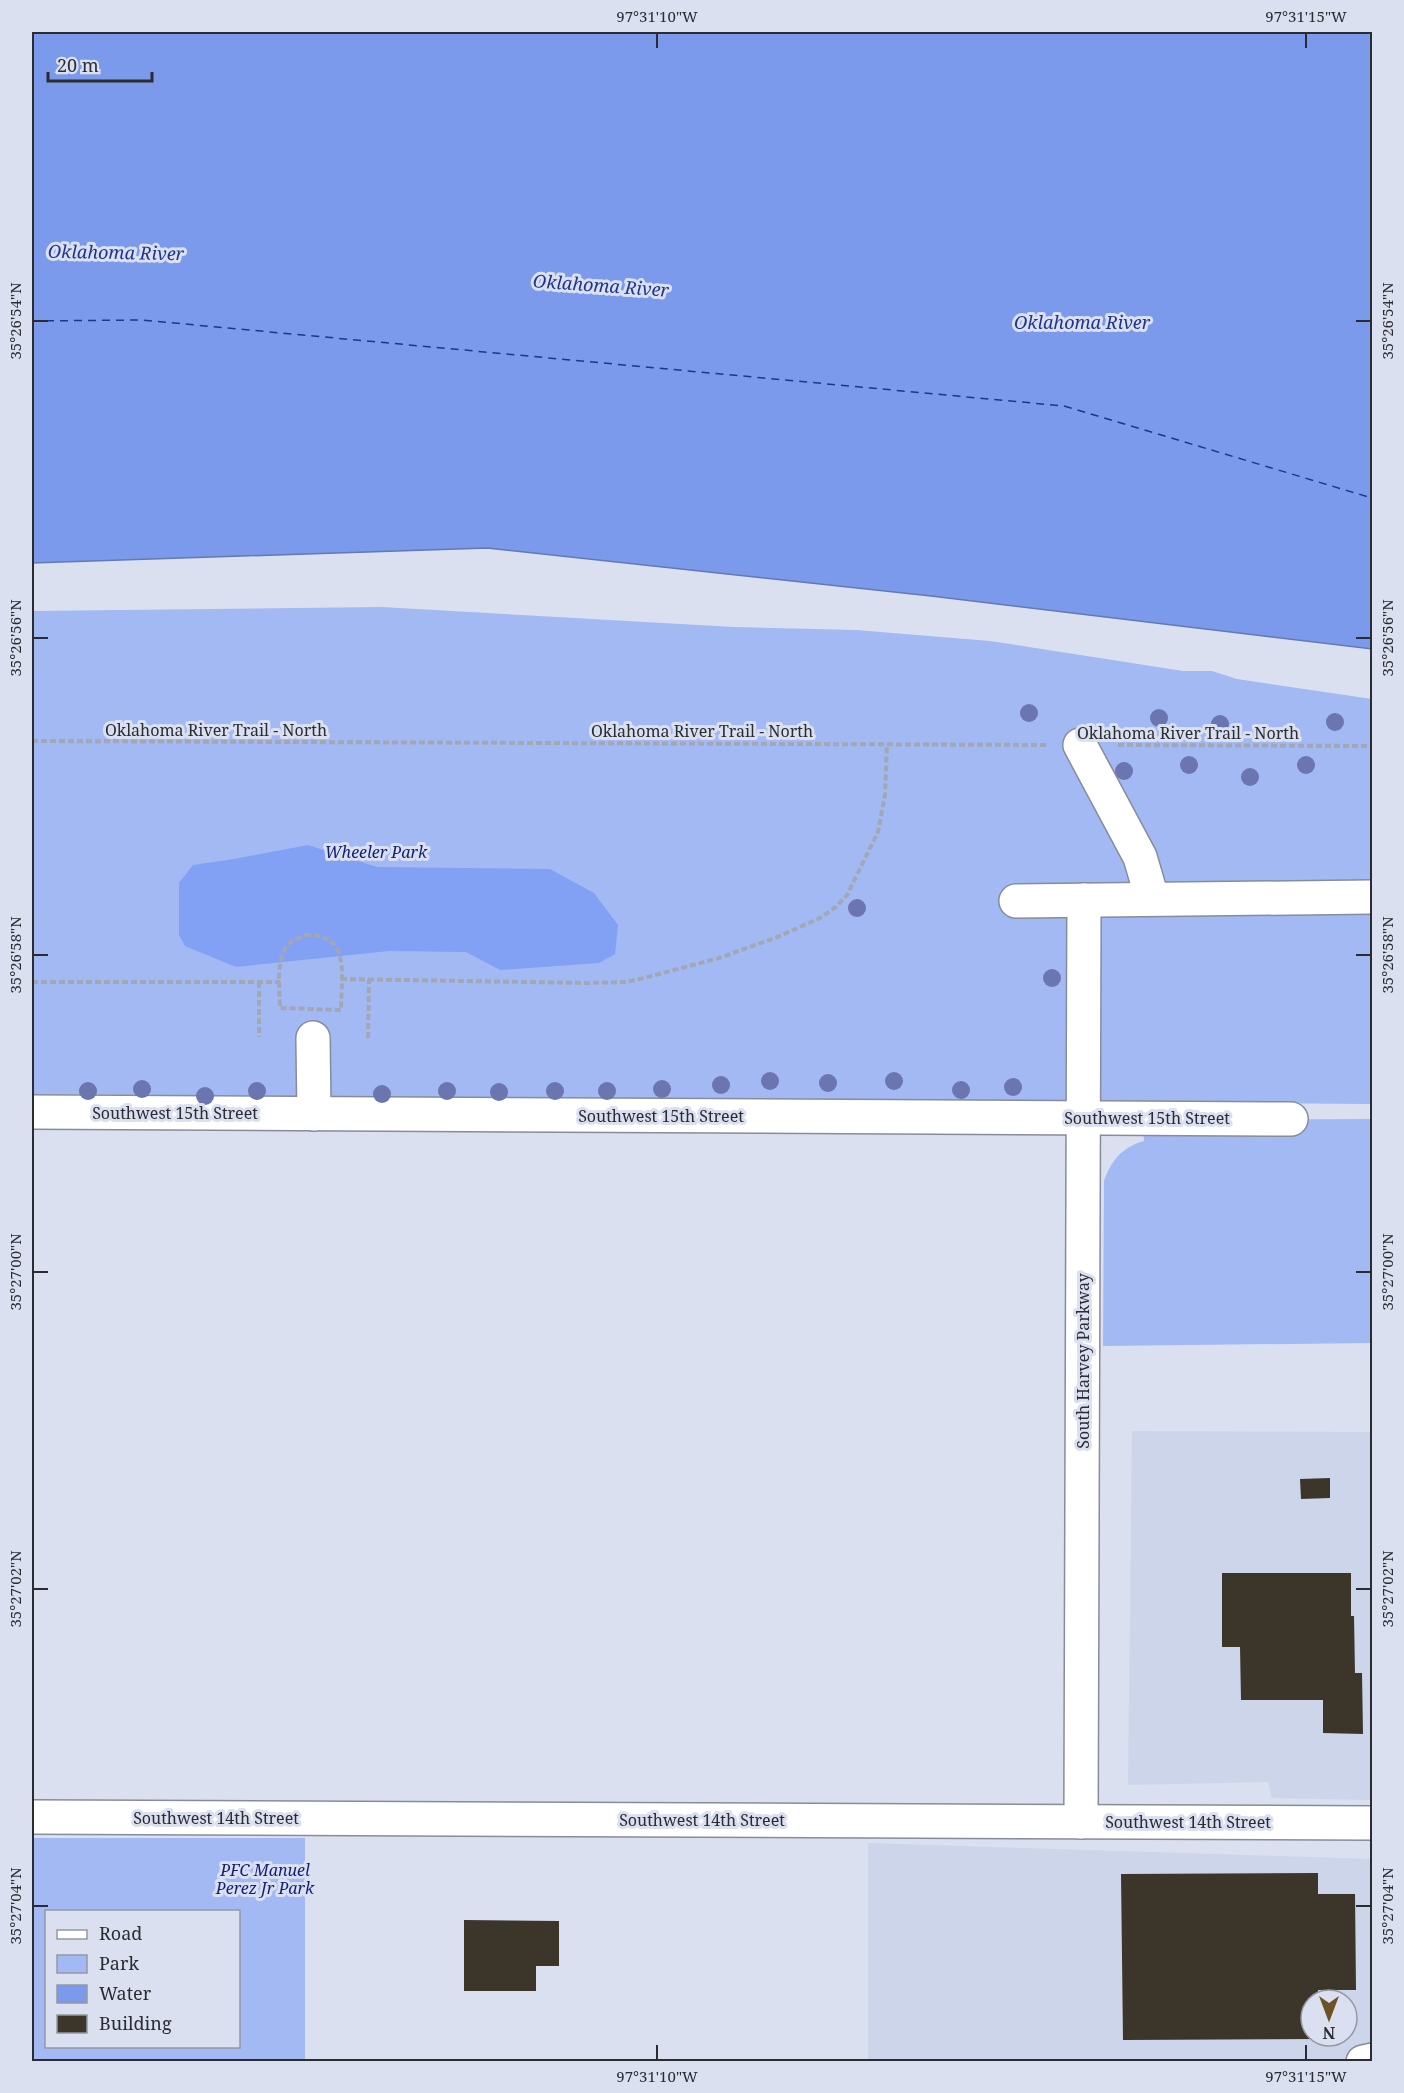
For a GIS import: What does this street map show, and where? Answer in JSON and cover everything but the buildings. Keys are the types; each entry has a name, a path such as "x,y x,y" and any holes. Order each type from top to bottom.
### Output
{"street":[{"path":"1080,745 1140,857 1152,898"},
{"path":"1016,901 1372,897"},
{"name":"South Harvey Parkway","path":"1081,1822 1084,900"},
{"path":"313,1038 314,1114"},
{"name":"Southwest 15th Street","path":"32,1112 1291,1119"},
{"name":"Southwest 14th Street","path":"32,1817 1372,1823"},
{"path":"1363,2061 1372,2060"}],"path":[{"name":"Oklahoma River Trail - North","path":"32,741 1372,746"},
{"path":"341,979 626,982 719,958 775,938 820,918 836,907 847,895 878,831 885,795 887,744"},
{"path":"304,935 326,938 335,945 340,954 341,1010 280,1008 280,982 283,954 291,943 304,935"},
{"path":"369,979 369,1038"},
{"path":"32,982 280,982"},
{"path":"259,982 259,1037"}],"shaded area":[{"path":"308,845 377,867 550,869 594,893 618,925 615,954 599,963 500,970 466,952 389,951 236,967 185,946 179,935 179,883 193,865"},
{"path":"1132,1431 1372,1432 1372,1800 1272,1798 1268,1782 1128,1785"},
{"path":"868,1843 1372,1859 1372,2061 868,2061"}],"green space":[{"name":"Wheeler Park","path":"381,607 734,627 856,630 990,641 1183,671 1212,671 1237,679 1372,699 1372,1104 32,1094 32,611"},
{"path":"1372,1119 1372,1343 1103,1346 1104,1181 1118,1156 1129,1147 1144,1141 1142,1120"},
{"name":"PFC Manuel Perez Jr Park","path":"32,1838 305,1838 305,2061 32,2061"}],"water":[{"name":"Oklahoma River","path":"32,32 1372,32 1372,649 931,596 487,548 32,563"}],"ferry route":[{"path":"32,321 142,320 1064,406 1372,498"}]}
